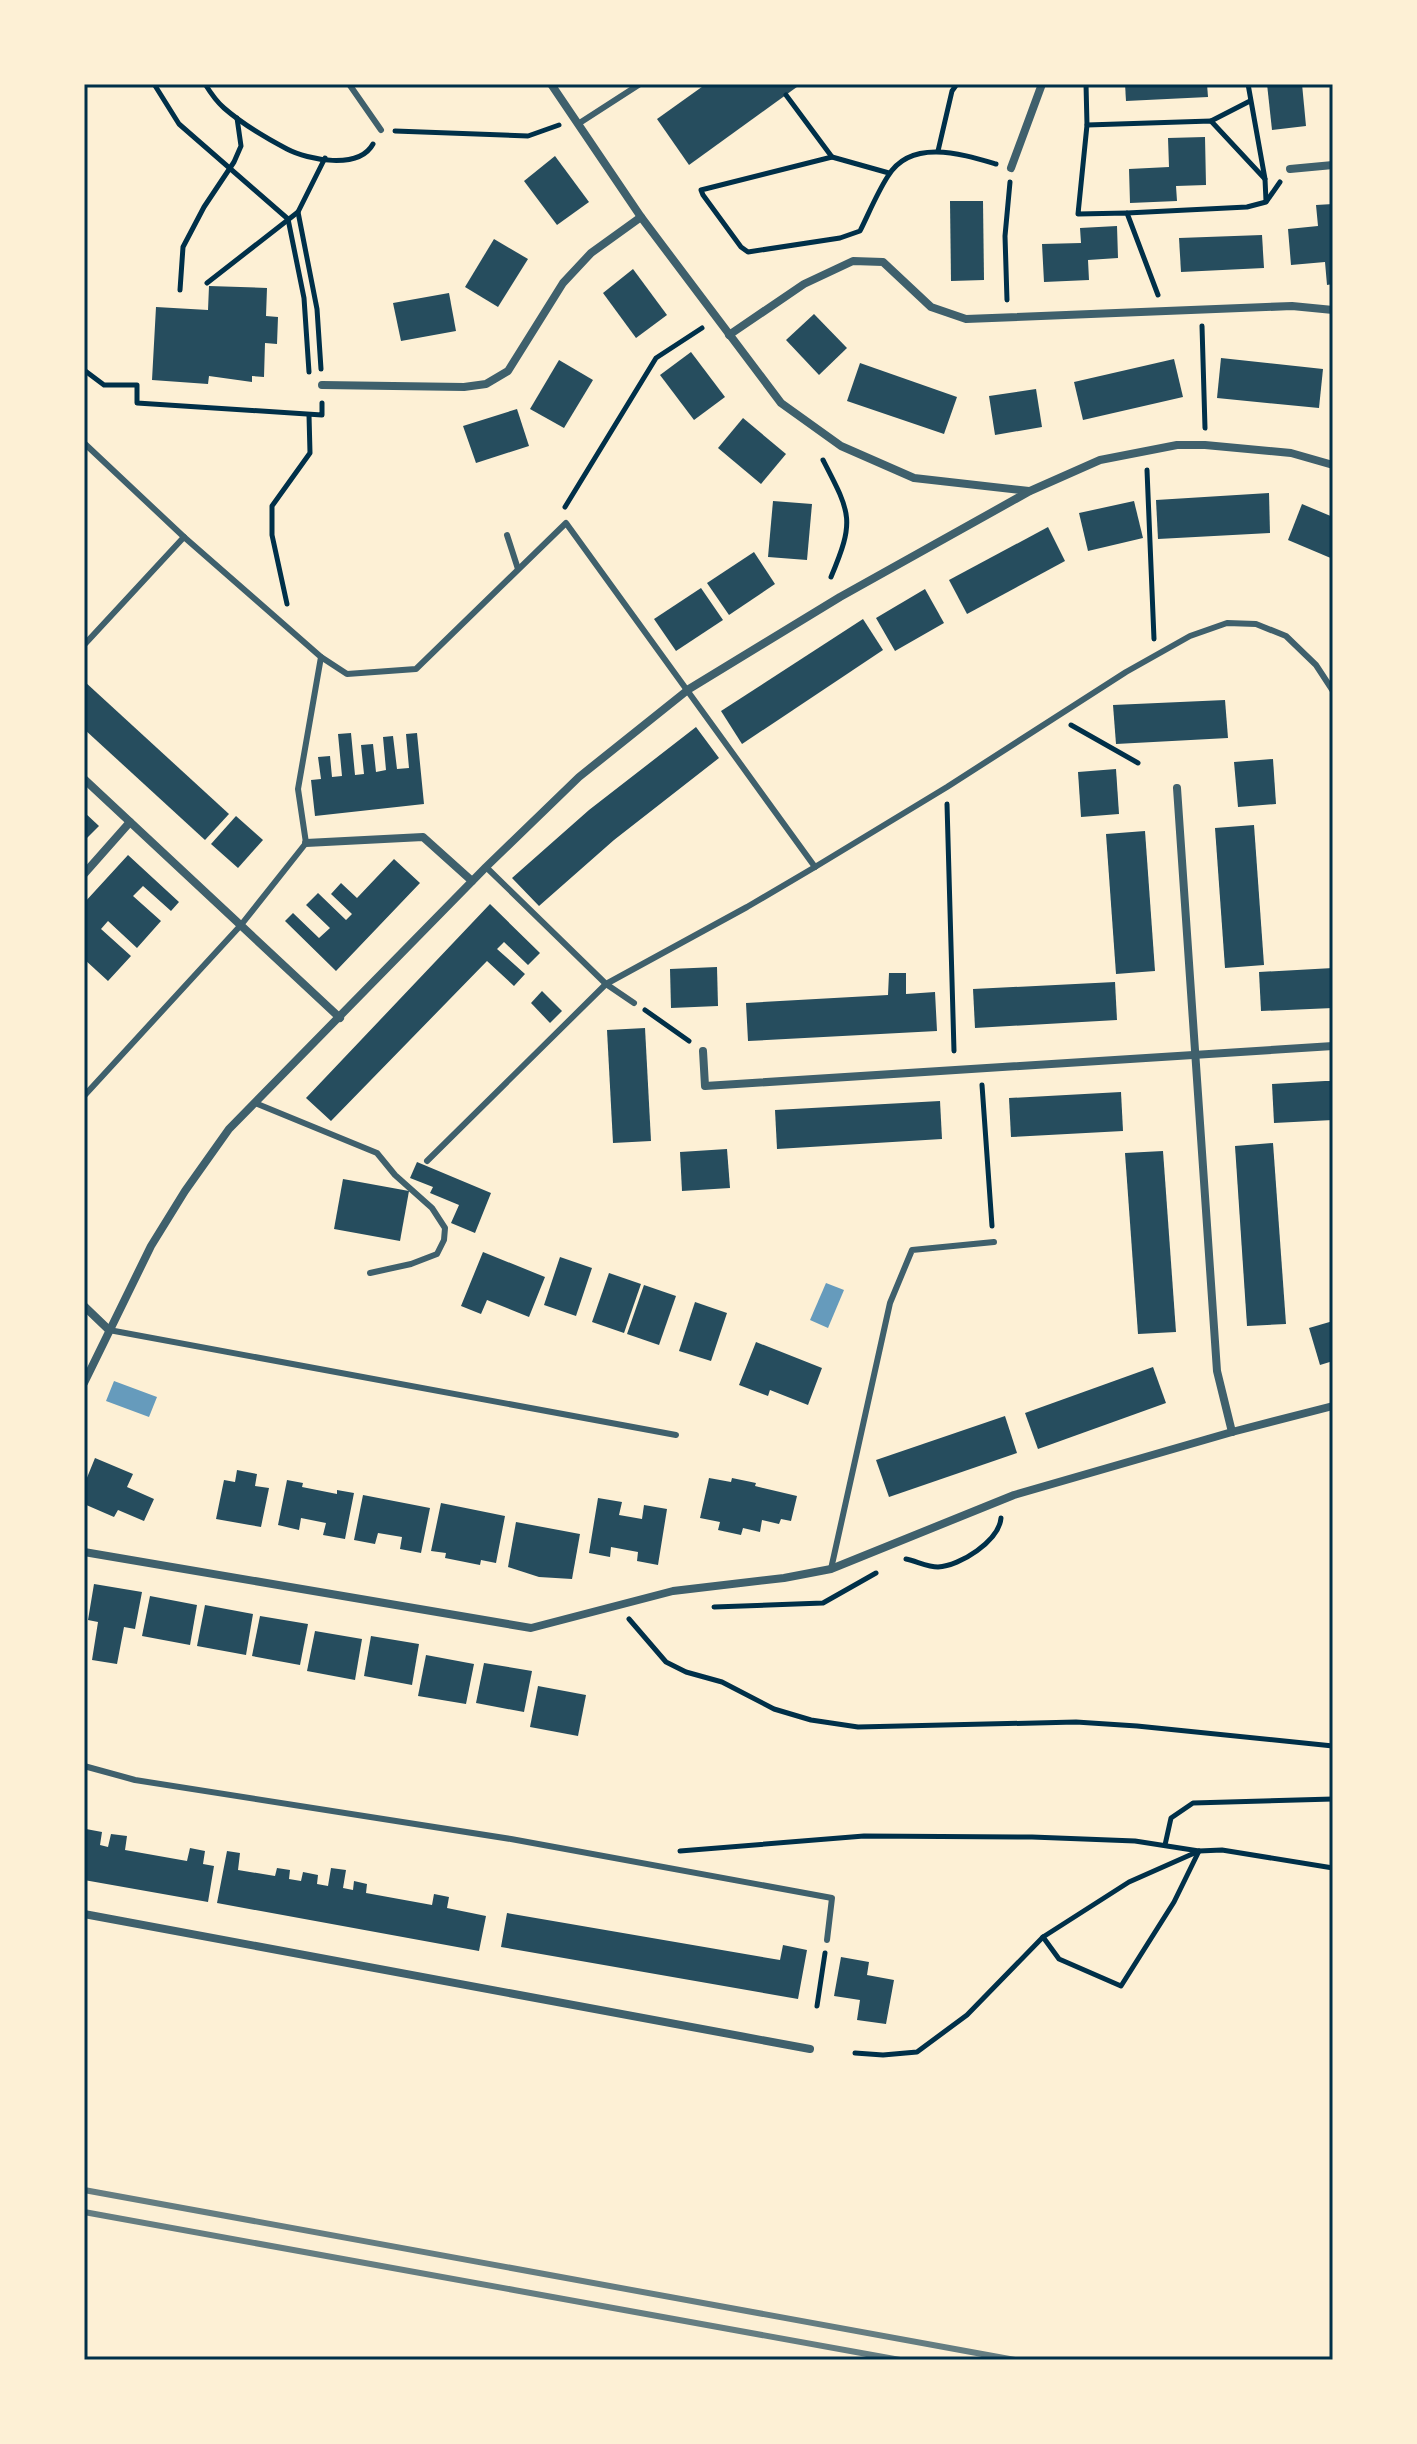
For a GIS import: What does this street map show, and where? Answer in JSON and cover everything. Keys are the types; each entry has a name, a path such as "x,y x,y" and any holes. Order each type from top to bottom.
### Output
{"street":[{"path":"551,84 641,217 781,403 841,446 914,478 1030,491"},
{"path":"1011,168 1042,84"},
{"path":"1290,169 1333,165"},
{"path":"322,385 464,387 486,384 508,371 563,283 591,253 641,217"},
{"path":"729,335 804,284 853,261 883,262 931,307 966,319 1292,306 1333,310"},
{"path":"84,1383 151,1246 229,1129 472,881 579,777 689,689 840,597 1030,491 1100,460 1177,445 1205,445 1291,453 1333,465"},
{"path":"84,779 340,1018"},
{"path":"1177,788 1217,1371 1232,1432"},
{"path":"84,874 130,822"},
{"path":"306,843 423,837 472,881"},
{"path":"703,1051 705,1086 1333,1046"},
{"path":"84,1306 109,1330"},
{"path":"84,1552 531,1628 673,1591 784,1578 831,1569 1014,1495 1333,1406"},
{"path":"84,1914 810,2049"}],"lane":[{"path":"349,84 381,130"},
{"path":"577,122 640,84"},
{"path":"84,443 293,633 347,674 416,669 566,523 815,867"},
{"path":"507,535 518,569"},
{"path":"84,645 184,537"},
{"path":"427,1161 606,984 815,867 1126,672 1190,636 1227,623 1256,624 1286,636 1316,665 1333,691"},
{"path":"84,1096 241,925 306,843 298,789 321,657"},
{"path":"486,867 606,984 634,1003"},
{"path":"255,1103 377,1153 395,1175 432,1208 445,1228 444,1240 437,1254 411,1264 370,1273"},
{"path":"831,1569 890,1303 912,1250 994,1242"},
{"path":"109,1330 676,1435"},
{"path":"84,1766 135,1780 525,1841 832,1898 827,1940"}],"path":[{"path":"154,84 179,124 288,219 304,298 310,384"},
{"path":"205,84 224,108 289,150 325,158 349,160 369,151 381,130 528,136 577,122"},
{"path":"938,151 952,91 957,84"},
{"path":"1086,84 1087,125 1078,214 1247,207 1266,202 1290,169"},
{"path":"1248,84 1265,179 1266,202"},
{"path":"786,95 832,157"},
{"path":"1087,125 1211,121 1250,101"},
{"path":"180,290 183,247 241,146 237,117"},
{"path":"1211,121 1265,179"},
{"path":"889,173 832,157 701,190 741,247 748,252 840,238 860,231 889,173 904,159 938,151 957,152 1011,168 1005,236 1007,317"},
{"path":"207,283 298,212 325,158"},
{"path":"84,370 104,385 137,385 137,403 322,415 317,309 298,212"},
{"path":"1127,213 1164,310"},
{"path":"1201,309 1205,445"},
{"path":"566,523 565,507 656,358 716,319"},
{"path":"293,633 272,535 272,506 310,453 309,415"},
{"path":"823,460 843,497 848,515 845,545 831,577"},
{"path":"1147,465 1154,639"},
{"path":"1056,717 1138,763"},
{"path":"947,787 954,1051"},
{"path":"634,1003 703,1051"},
{"path":"982,1084 994,1242"},
{"path":"621,1604 632,1623 666,1662 686,1672 722,1682 774,1709 811,1720 858,1727 1076,1722 1333,1746"},
{"path":"1165,1845 1171,1818 1193,1803 1333,1799"},
{"path":"671,1851 864,1836 928,1835 1135,1841 1199,1851 1222,1850 1333,1868"},
{"path":"1043,1937 1059,1959 1121,1986 1174,1902 1199,1851"},
{"path":"855,2053 883,2055 917,2052 967,2015 1043,1937 1129,1882 1199,1851"},
{"path":"817,2006 827,1940"}],"water":[{"path":"826,1283 844,1290 828,1328 810,1320"},
{"path":"114,1381 157,1397 149,1417 106,1401"}],"building":[{"path":"706,84 801,84 689,165 657,119"},
{"path":"1125,84 1207,84 1208,97 1126,101"},
{"path":"1267,84 1302,84 1306,126 1272,130"},
{"path":"1205,137 1206,185 1176,186 1177,201 1130,203 1129,169 1169,167 1168,138"},
{"path":"555,156 589,202 557,225 524,181"},
{"path":"950,201 983,201 984,280 951,281"},
{"path":"1333,204 1333,284 1327,285 1325,262 1291,265 1288,229 1318,226 1316,205"},
{"path":"1117,226 1118,258 1088,260 1089,280 1044,282 1042,244 1081,243 1080,228"},
{"path":"1262,235 1264,268 1181,272 1179,238"},
{"path":"494,239 528,259 498,307 465,287"},
{"path":"633,269 667,315 636,338 603,293"},
{"path":"209,286 267,288 266,316 278,317 277,344 265,343 264,377 252,376 252,382 209,376 208,384 152,380 156,307 208,310"},
{"path":"449,293 456,331 401,341 393,303"},
{"path":"814,314 847,348 819,375 786,340"},
{"path":"691,352 725,397 694,420 660,375"},
{"path":"1221,358 1323,369 1319,408 1217,398"},
{"path":"1174,359 1183,397 1083,420 1074,382"},
{"path":"559,360 593,380 564,428 530,409"},
{"path":"860,363 957,397 944,434 847,401"},
{"path":"1036,389 1042,427 995,435 989,396"},
{"path":"517,409 529,446 476,463 463,426"},
{"path":"743,418 786,454 761,484 718,448"},
{"path":"1269,493 1270,533 1158,539 1156,500"},
{"path":"773,501 812,504 807,560 768,557"},
{"path":"1134,501 1143,538 1088,551 1079,513"},
{"path":"1302,504 1333,517 1333,559 1288,540"},
{"path":"1048,527 1065,561 967,614 949,580"},
{"path":"754,552 775,584 729,615 707,583"},
{"path":"701,588 723,620 676,651 654,619"},
{"path":"925,589 944,623 895,651 876,618"},
{"path":"863,619 883,650 742,744 721,711"},
{"path":"84,681 229,814 205,840 84,729"},
{"path":"1225,700 1228,738 1116,744 1113,705"},
{"path":"696,727 719,758 614,840 539,906 512,878 589,810"},
{"path":"351,733 355,775 364,774 361,745 373,744 376,772 386,770 383,737 393,736 397,769 409,768 406,734 417,733 424,804 315,816 311,780 321,779 318,757 330,756 332,777 342,776 338,734"},
{"path":"1273,759 1276,804 1238,807 1234,762"},
{"path":"1116,769 1119,814 1081,817 1078,772"},
{"path":"84,812 99,826 84,841"},
{"path":"236,816 263,840 238,868 211,844"},
{"path":"1254,825 1264,965 1225,968 1215,828"},
{"path":"1145,831 1155,971 1116,974 1106,834"},
{"path":"128,855 179,902 171,911 143,886 133,896 161,921 137,948 108,921 101,929 131,956 108,981 84,959 84,903"},
{"path":"394,859 420,883 336,971 285,921 293,913 319,938 330,928 306,905 318,893 346,920 352,914 331,894 341,883 357,898"},
{"path":"490,904 540,953 528,965 504,942 497,949 525,974 514,986 487,961 331,1121 306,1098"},
{"path":"717,967 718,1006 671,1008 670,969"},
{"path":"1333,968 1333,1008 1261,1011 1259,972"},
{"path":"889,973 906,973 906,994 935,992 937,1031 748,1041 746,1003 888,995"},
{"path":"1115,982 1117,1020 975,1028 973,989"},
{"path":"542,991 562,1011 550,1023 531,1003"},
{"path":"645,1028 651,1141 613,1143 607,1030"},
{"path":"1333,1081 1333,1120 1274,1123 1272,1084"},
{"path":"1121,1092 1123,1131 1011,1137 1009,1098"},
{"path":"940,1101 942,1139 777,1149 775,1110"},
{"path":"1273,1143 1286,1324 1247,1326 1235,1146"},
{"path":"727,1149 730,1188 682,1191 680,1152"},
{"path":"1163,1151 1176,1332 1138,1334 1125,1153"},
{"path":"417,1162 491,1193 475,1233 451,1223 459,1205 430,1193 433,1187 410,1178"},
{"path":"343,1179 409,1191 400,1241 334,1229"},
{"path":"483,1252 545,1277 529,1317 487,1300 481,1314 461,1306"},
{"path":"560,1257 592,1268 576,1316 544,1305"},
{"path":"609,1273 641,1284 624,1333 592,1322"},
{"path":"644,1285 676,1296 659,1345 627,1334"},
{"path":"695,1302 727,1313 711,1361 679,1351"},
{"path":"1333,1321 1333,1361 1320,1365 1309,1328"},
{"path":"756,1342 822,1368 808,1405 770,1390 768,1396 739,1385"},
{"path":"1153,1367 1166,1403 1038,1449 1025,1413"},
{"path":"1005,1416 1017,1453 889,1497 876,1460"},
{"path":"95,1458 133,1474 127,1487 154,1499 144,1521 118,1510 114,1517 84,1504 84,1485"},
{"path":"237,1470 257,1474 255,1486 269,1488 261,1527 216,1519 224,1480 235,1482"},
{"path":"709,1478 731,1482 732,1478 797,1496 791,1521 781,1519 779,1524 762,1520 760,1532 743,1528 741,1535 718,1530 720,1522 700,1518"},
{"path":"287,1480 303,1483 302,1487 337,1494 337,1490 354,1493 345,1539 323,1535 326,1523 301,1518 299,1530 278,1525"},
{"path":"363,1495 430,1508 421,1553 400,1549 402,1537 378,1533 375,1544 354,1540"},
{"path":"598,1498 622,1502 619,1515 642,1519 644,1505 667,1509 658,1565 637,1561 638,1552 611,1547 610,1557 589,1553"},
{"path":"441,1503 505,1516 496,1563 481,1560 480,1565 445,1558 446,1553 431,1551"},
{"path":"516,1522 580,1534 572,1579 539,1577 508,1567"},
{"path":"94,1584 142,1592 135,1629 124,1627 117,1664 92,1660 98,1622 88,1620"},
{"path":"150,1596 197,1605 190,1645 142,1636"},
{"path":"205,1605 253,1614 246,1655 197,1646"},
{"path":"260,1616 308,1624 300,1665 252,1656"},
{"path":"315,1631 362,1639 355,1680 307,1671"},
{"path":"371,1636 419,1644 412,1685 364,1676"},
{"path":"426,1655 474,1664 466,1704 418,1696"},
{"path":"484,1663 532,1671 524,1712 476,1703"},
{"path":"538,1686 586,1695 578,1736 530,1727"},
{"path":"86,1829 102,1832 100,1845 108,1847 111,1834 127,1836 125,1850 187,1861 190,1848 205,1851 203,1864 214,1866 208,1902 84,1880"},
{"path":"227,1851 240,1853 238,1870 275,1876 277,1868 290,1870 289,1879 301,1881 303,1872 318,1875 317,1884 328,1886 331,1868 346,1870 343,1888 353,1890 354,1881 367,1884 366,1893 432,1905 434,1894 449,1897 447,1908 486,1916 479,1951 217,1903"},
{"path":"507,1913 780,1960 783,1945 807,1950 798,1999 501,1947"},
{"path":"841,1957 869,1962 867,1975 894,1980 886,2024 857,2020 860,2000 834,1996"}],"railway":[{"path":"84,2190 1015,2360"},
{"path":"84,2212 900,2360"}]}
